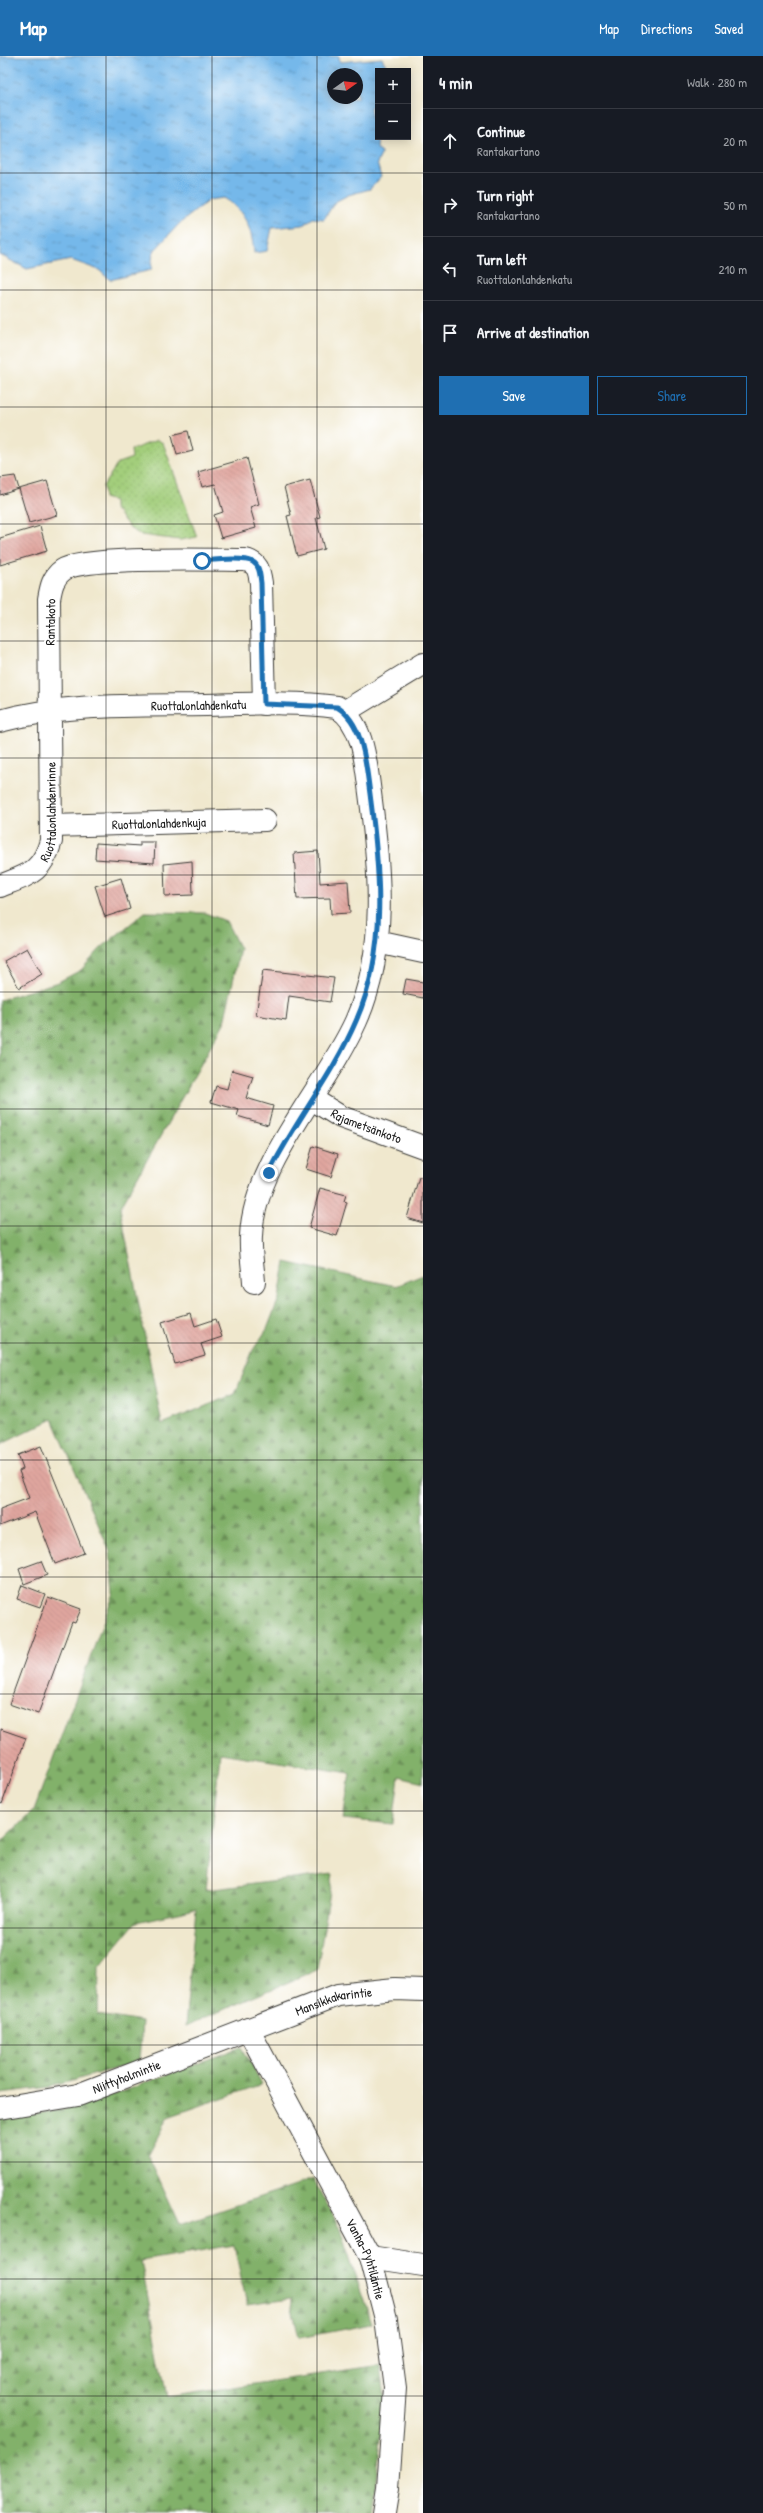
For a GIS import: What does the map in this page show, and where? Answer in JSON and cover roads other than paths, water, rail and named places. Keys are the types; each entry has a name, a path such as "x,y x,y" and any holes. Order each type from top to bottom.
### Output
{"street":[{"name":"Rantakoto","path":"52,710 49,599 52,583 57,575 64,569 94,562 245,560 253,562 257,566 261,583 264,704"},
{"path":"254,1282 251,1236 257,1203 287,1138 312,1099 357,1020 377,942 380,906 378,856 366,766 353,722 344,712 423,664"},
{"name":"Ruottalonlahdenkatu","path":"0,721 52,710 105,706 264,704 328,706 344,712"},
{"name":"Ruottalonlahdenrinne","path":"0,886 31,874 41,865 49,848 52,826 52,710"},
{"name":"Ruottalonlahdenkuja","path":"52,826 265,820"},
{"path":"377,942 423,952"},
{"name":"Rajametsänkoto","path":"312,1099 341,1118 423,1147"},
{"name":"Mansikkakarintie","path":"248,2029 338,1995 395,1989 423,1990"},
{"name":"Niittyholmintie","path":"0,2108 78,2095 248,2029"},
{"name":"Vanha-Pyhtiläntie","path":"248,2029 370,2258 386,2319 395,2388 388,2488 384,2513"},
{"path":"370,2258 423,2265"}],"water":[{"path":"0,56 339,56 340,62 382,58 387,68 375,68 375,105 370,107 375,128 376,148 382,153 377,163 381,177 370,189 348,195 335,202 324,219 313,218 303,225 272,228 267,251 254,253 249,228 246,221 237,209 224,198 209,200 179,224 153,252 151,270 110,280 99,270 71,260 27,269 0,255"}]}
